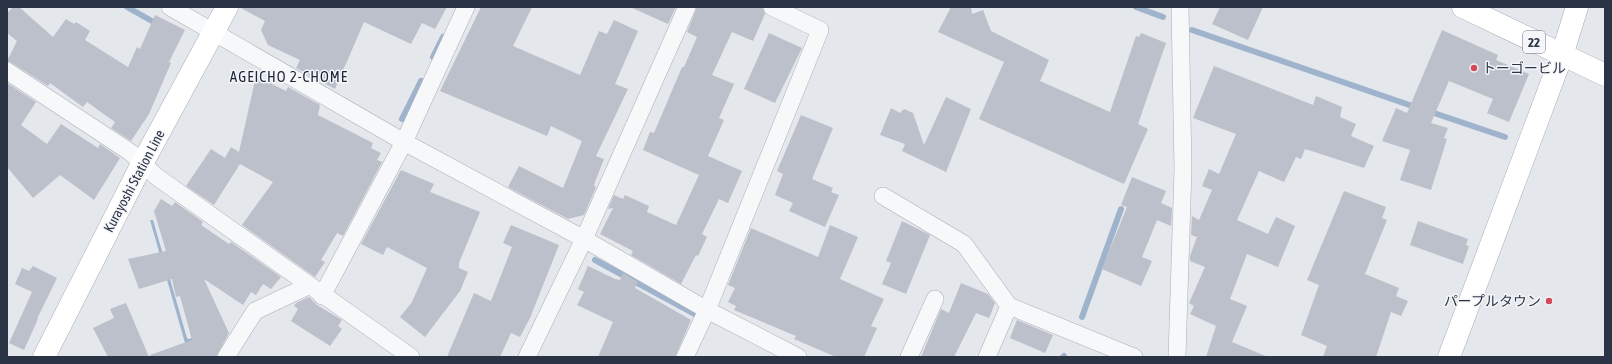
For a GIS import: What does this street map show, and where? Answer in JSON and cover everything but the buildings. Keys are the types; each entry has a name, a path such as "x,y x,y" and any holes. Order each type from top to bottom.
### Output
{"main road":[{"name":"Kurayoshi Station Line","path":"44,357 143,162 228,7"},
{"name":"22","path":"1464,7 1605,75"},
{"path":"1449,357 1562,55 1577,7"}],"street":[{"path":"170,7 404,142 584,239 707,310 797,357"},
{"path":"322,296 404,142 466,7"},
{"path":"527,357 584,239 687,7"},
{"path":"685,357 707,310 820,30 772,7"},
{"path":"1177,357 1183,169 1180,7"},
{"path":"7,71 143,162 158,177 322,296 411,357"},
{"path":"883,196 964,244 1009,306 1134,357"},
{"path":"226,357 254,311 308,286"},
{"path":"909,357 935,299"},
{"path":"988,357 1009,306"}],"water":[{"path":"150,220 153,220 187,338 189,339 219,326 189,357"}],"waterway":[{"path":"127,7 159,25"},
{"path":"1136,7 1163,17"},
{"path":"1192,30 1418,108"},
{"path":"433,57 443,37"},
{"path":"402,119 421,81"},
{"path":"1428,111 1505,137"},
{"path":"1082,317 1121,209"},
{"path":"595,260 695,314"}],"place":[{"name":"トーゴービル","path":"1474,68"},
{"name":"パープルタウン","path":"1549,301"}],"district":[{"name":"AGEICHO 2-CHOME","path":"289,77"}]}
